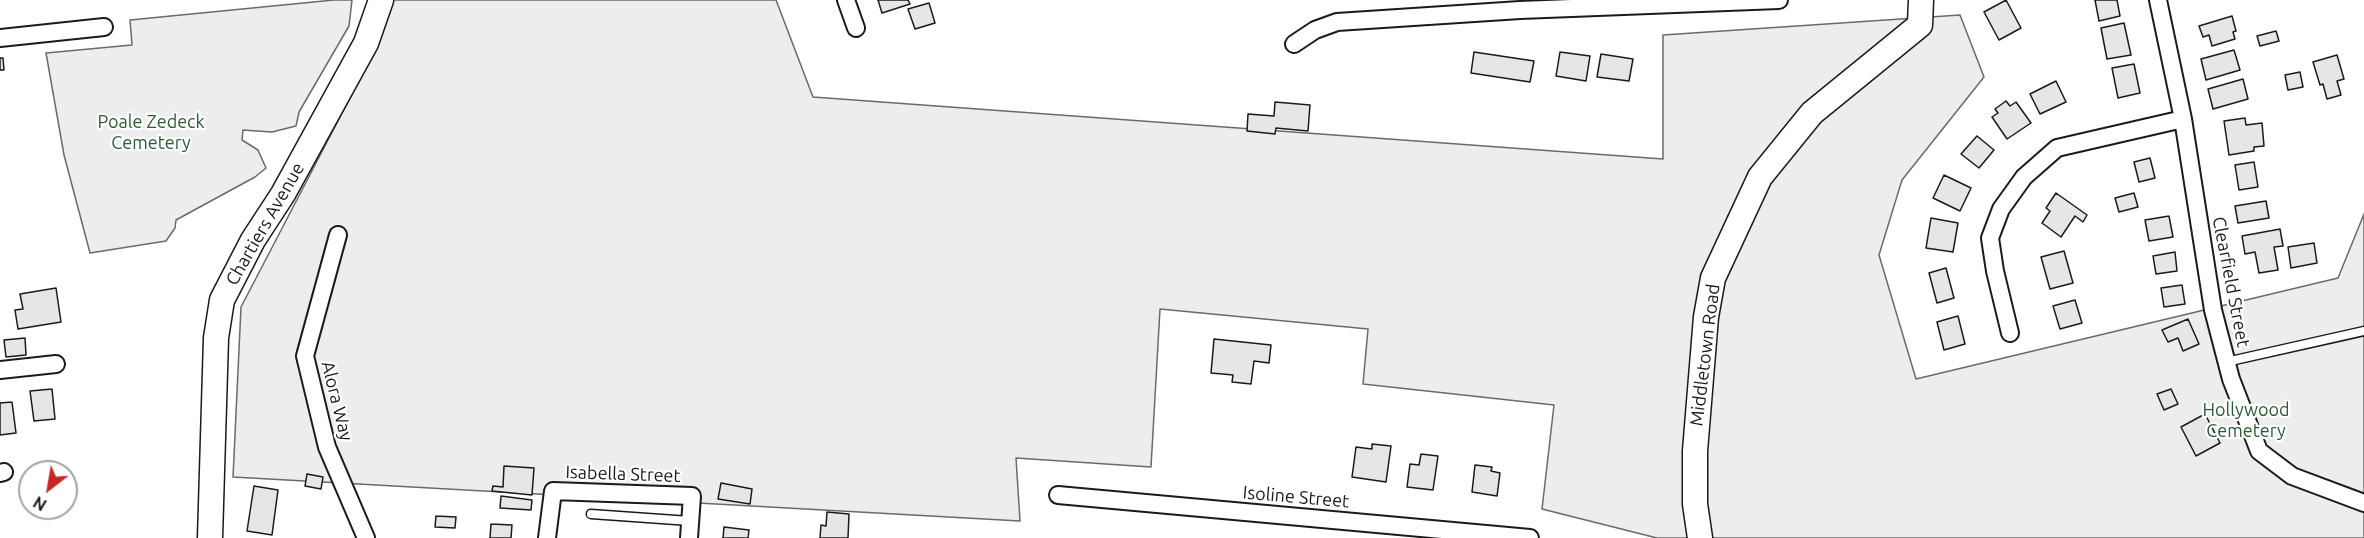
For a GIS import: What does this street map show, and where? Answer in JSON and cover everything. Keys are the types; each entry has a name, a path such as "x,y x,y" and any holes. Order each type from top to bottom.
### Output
{"street":[{"name":"Chartiers Avenue","path":"210,538 216,338 222,300 253,240 283,194 366,42 381,0"},
{"path":"846,0 856,28"},
{"path":"1294,44 1315,30 1336,22 1461,7 1779,0"},
{"name":"Middletown Road","path":"1700,538 1695,504 1695,451 1706,317 1713,278 1760,177 1812,113 1920,25 1921,0"},
{"name":"Clearfield Street","path":"2158,0 2183,118 2213,310 2230,379 2259,451 2292,476 2364,503"},
{"path":"0,38 104,27"},
{"path":"2010,333 1995,271 1990,238 2001,209 2024,177 2057,148 2183,118"},
{"name":"Alora Way","path":"338,235 305,356 327,447 366,538"},
{"path":"0,370 56,364"},
{"name":"Isabella Street","path":"547,538 553,491 692,496 690,530"},
{"name":"Isoline Street","path":"1058,495 1530,538"}],"lane":[{"path":"2226,362 2364,331"},
{"path":"591,514 690,530"}],"green space":[{"name":"Poale Zedeck Cemetery","path":"352,0 349,26 299,112 296,126 272,132 243,130 242,140 258,150 266,168 255,177 176,220 175,228 166,241 90,253 64,155 46,53 132,45 130,20"},
{"name":"Hollywood Cemetery","path":"389,0 776,0 813,97 1663,159 1663,35 1960,15 1984,77 1902,180 1879,255 1916,379 2338,278 2364,214 2364,538 1657,538 1542,509 1554,405 1363,384 1368,329 1160,309 1151,467 1016,458 1020,521 233,477 241,307 376,48"}],"building":[{"path":"878,0 908,0 910,4 882,13"},
{"path":"2006,0 2021,28 1999,40 1984,12"},
{"path":"2095,0 2117,0 2120,16 2099,21"},
{"path":"929,3 935,23 915,29 908,9"},
{"path":"2232,16 2236,31 2233,32 2235,39 2212,46 2209,35 2203,37 2199,26"},
{"path":"2124,23 2131,55 2107,59 2101,28"},
{"path":"2276,31 2279,41 2260,46 2257,36"},
{"path":"2234,50 2240,70 2206,80 2201,59"},
{"path":"1474,52 1534,61 1530,82 1471,73"},
{"path":"1560,52 1590,56 1586,81 1556,76"},
{"path":"1601,54 1633,59 1629,81 1597,77"},
{"path":"2337,55 2344,79 2337,81 2341,95 2327,99 2313,62"},
{"path":"0,58 3,58 4,70 0,70"},
{"path":"2134,64 2140,93 2118,98 2112,68"},
{"path":"2300,72 2303,87 2288,90 2285,75"},
{"path":"2243,79 2248,99 2213,109 2208,89"},
{"path":"2056,81 2066,102 2040,114 2030,94"},
{"path":"2006,101 2010,106 2016,102 2031,123 2007,139 1992,117 1998,113 1995,109"},
{"path":"1275,102 1310,105 1308,131 1276,128 1275,134 1247,131 1248,114 1274,116"},
{"path":"2245,118 2246,125 2262,123 2264,146 2254,147 2254,151 2229,155 2224,121"},
{"path":"1977,136 1994,150 1979,168 1961,154"},
{"path":"2150,158 2155,178 2139,182 2134,162"},
{"path":"2254,162 2258,187 2239,190 2235,165"},
{"path":"1944,175 1971,188 1960,211 1933,198"},
{"path":"2056,193 2087,215 2083,222 2075,216 2061,237 2042,223 2050,211 2046,208"},
{"path":"2134,193 2138,207 2119,212 2115,198"},
{"path":"2266,201 2269,218 2238,223 2235,206"},
{"path":"2169,216 2173,237 2149,241 2145,220"},
{"path":"1931,218 1958,223 1953,252 1926,248"},
{"path":"2280,229 2283,246 2274,247 2278,270 2259,273 2255,252 2245,254 2242,236"},
{"path":"2314,243 2317,263 2291,268 2288,247"},
{"path":"2064,251 2073,283 2050,289 2041,257"},
{"path":"2175,252 2177,271 2156,274 2153,256"},
{"path":"1946,268 1954,298 1937,303 1929,273"},
{"path":"2182,285 2185,304 2164,307 2161,288"},
{"path":"56,288 61,322 18,329 15,310 23,309 20,294"},
{"path":"2075,300 2082,323 2060,329 2053,306"},
{"path":"1958,316 1965,344 1944,350 1937,322"},
{"path":"2188,319 2199,344 2183,351 2178,338 2168,342 2162,330"},
{"path":"25,338 26,355 6,357 4,340"},
{"path":"1214,339 1271,345 1269,363 1254,361 1251,384 1232,382 1233,375 1211,373"},
{"path":"52,389 55,419 34,421 30,391"},
{"path":"2171,389 2178,404 2164,410 2157,394"},
{"path":"12,402 16,433 0,435 0,403"},
{"path":"2205,414 2220,443 2196,456 2181,427"},
{"path":"1372,444 1391,446 1386,482 1352,477 1356,447 1372,449"},
{"path":"1421,454 1438,456 1433,490 1407,487 1410,464 1419,465"},
{"path":"1475,465 1492,467 1491,471 1500,473 1497,496 1472,492"},
{"path":"504,466 534,468 532,495 492,491 493,486 503,487"},
{"path":"307,474 323,477 321,489 305,486"},
{"path":"721,483 752,489 750,504 718,499"},
{"path":"254,486 278,490 272,535 247,531"},
{"path":"501,496 532,500 531,510 500,508"},
{"path":"827,512 849,514 848,538 820,538 821,525 826,526"},
{"path":"436,516 456,517 455,528 435,527"},
{"path":"491,524 512,525 511,538 490,538"},
{"path":"724,527 749,530 748,538 723,538"}]}
